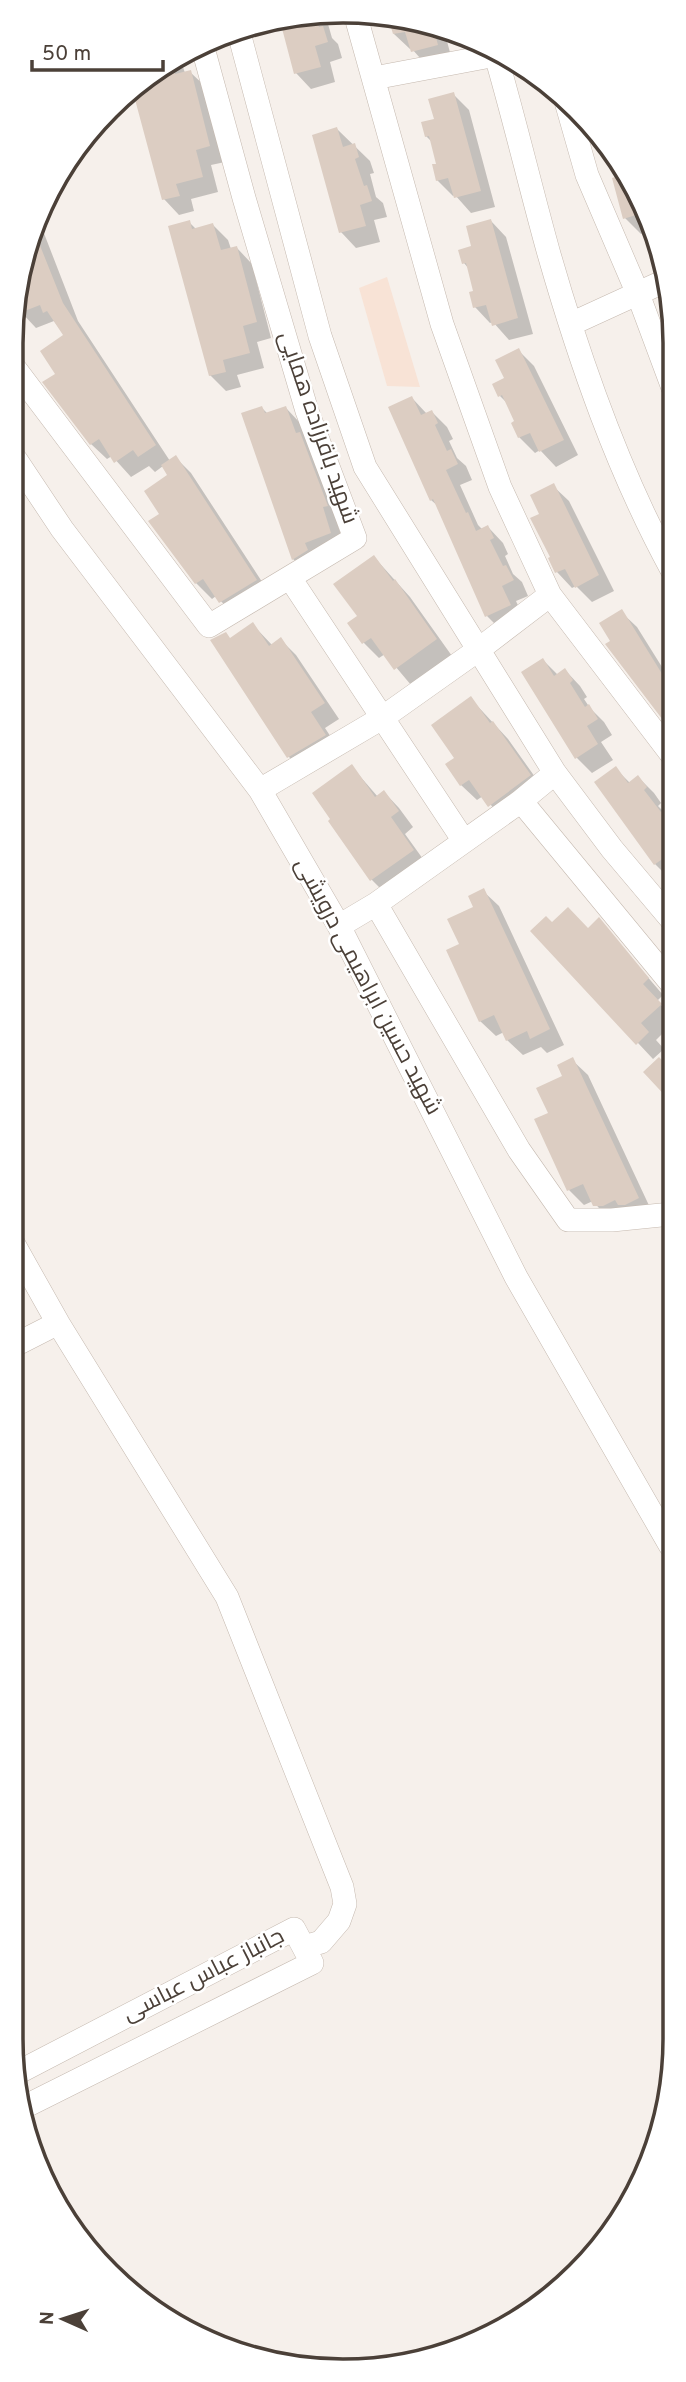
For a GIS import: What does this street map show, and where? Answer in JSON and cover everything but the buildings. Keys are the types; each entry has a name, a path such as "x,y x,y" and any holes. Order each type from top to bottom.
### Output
{"street":[{"path":"358,23 442,324 500,487 550,595 663,743"},
{"path":"241,40 320,336 365,467 555,773 612,849 663,910"},
{"name":"شهید باقرزاده همایی","path":"23,379 209,626 355,538 307,411 205,54"},
{"path":"374,78 482,55"},
{"path":"498,63 549,254 571,324 614,446 663,553"},
{"path":"571,119 587,175 638,294 663,361"},
{"path":"571,324 658,284"},
{"name":"شهید حسین ابراهیمی درویشی","path":"23,470 62,529 260,790 339,926 516,1277 663,1533"},
{"path":"290,578 464,841"},
{"path":"260,790 382,718 550,595"},
{"path":"339,926 376,904 521,801 555,773"},
{"path":"521,801 663,973"},
{"path":"376,904 519,1150 568,1220 612,1220 663,1215"},
{"path":"23,1261 58,1323 227,1597 342,1887 345,1904 339,1921 321,1942 304,1947"},
{"path":"23,1341 58,1323"},
{"name":"جانباز عباس عباسی","path":"24,2069 295,1928 312,1963 30,2104"},
{"path":"108,2025 125,2056"}],"shaded area":[{"path":"387,277 420,387 387,386 359,288"}]}
